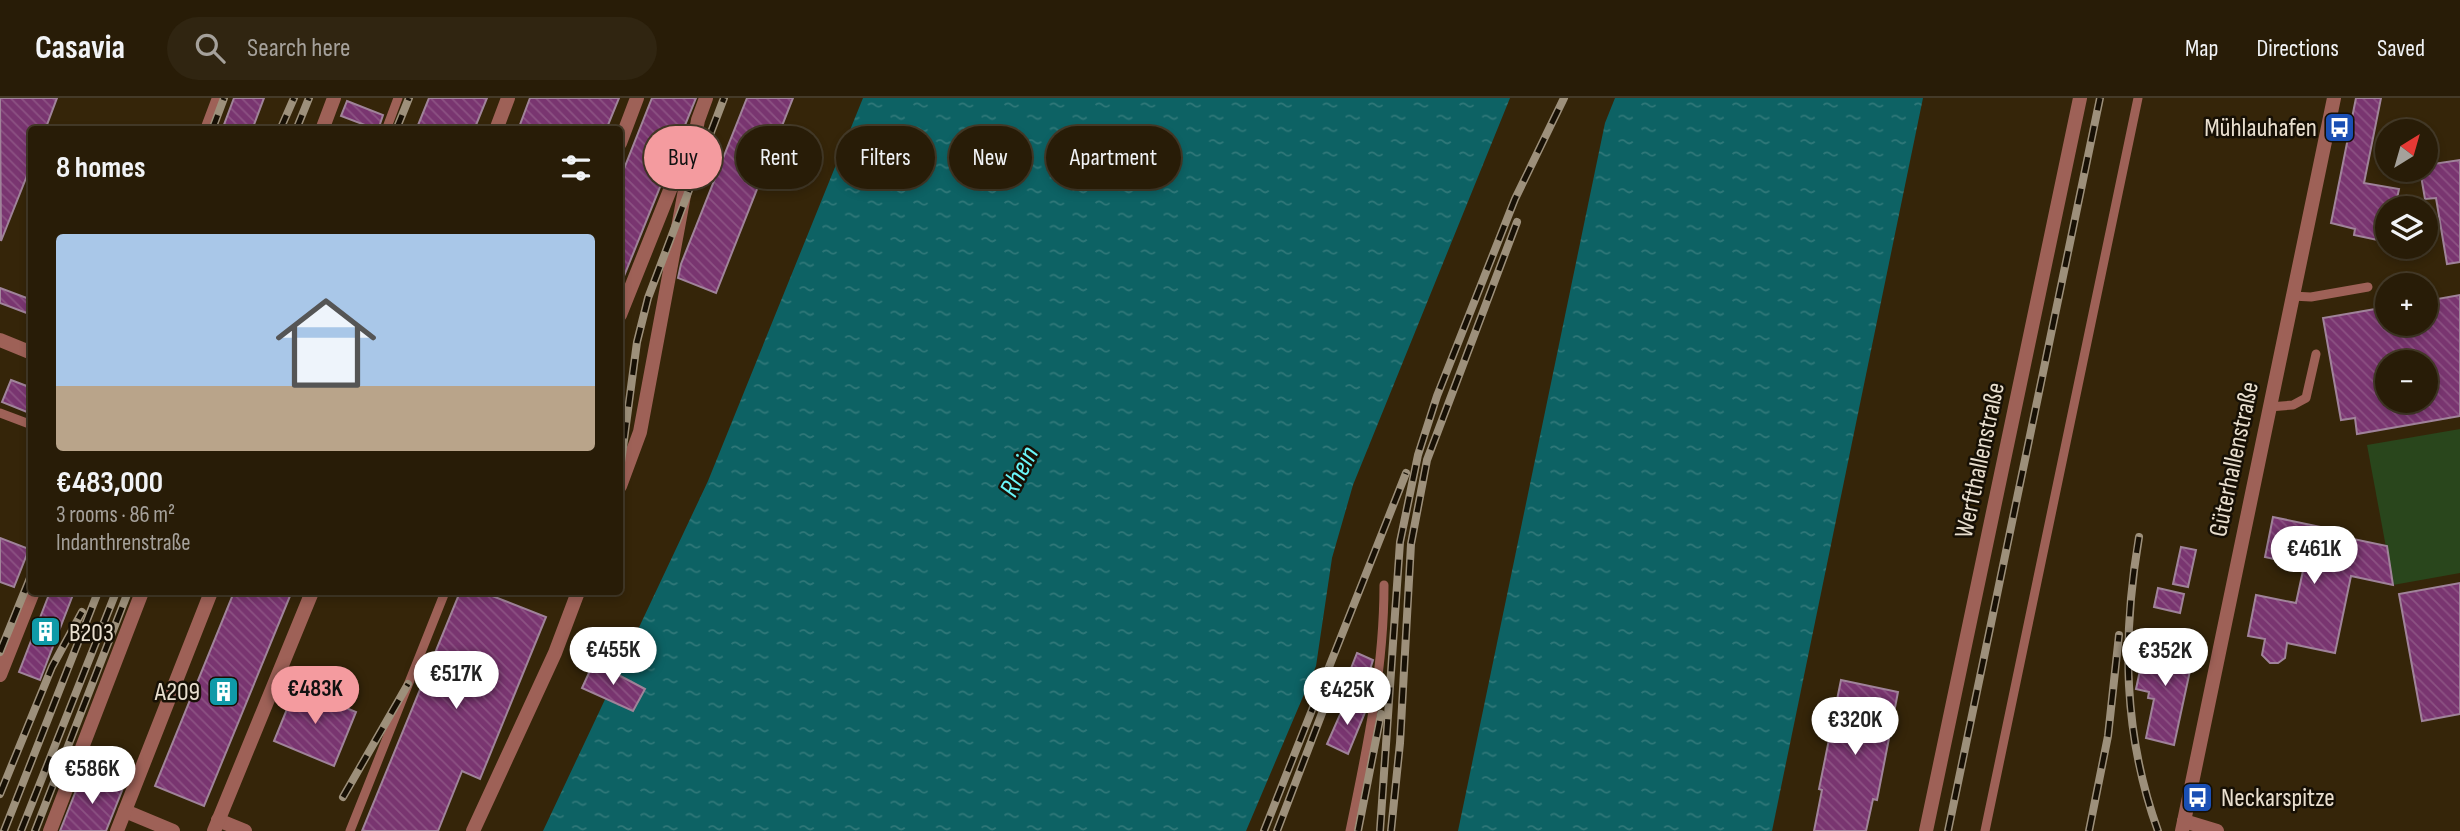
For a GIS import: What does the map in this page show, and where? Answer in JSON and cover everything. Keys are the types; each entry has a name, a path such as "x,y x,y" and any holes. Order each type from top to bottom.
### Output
{"street":[{"path":"209,126 219,98"},
{"path":"324,126 334,98"},
{"path":"498,126 508,98"},
{"path":"623,135 637,98"},
{"path":"623,308 706,98"},
{"name":"Werfthallenstraße","path":"1926,831 2080,98"},
{"name":"Güterhallenstraße","path":"2183,826 2334,98"},
{"path":"623,478 640,432 698,120"},
{"path":"0,341 28,352"},
{"path":"0,675 32,595"},
{"path":"50,831 141,595"},
{"path":"117,831 210,595"},
{"path":"246,831 216,826 311,595"},
{"path":"473,831 555,653 577,595"},
{"path":"125,811 173,831"},
{"path":"2183,826 2217,831"}],"lane":[{"path":"388,126 398,98"},
{"path":"1985,831 2138,98"},
{"path":"2292,296 2311,297 2368,287"},
{"path":"2269,407 2293,405 2306,398 2316,354"},
{"path":"0,413 28,424"},
{"path":"1350,831 1373,722 1384,632 1384,585"},
{"path":"349,831 443,595"}],"green space":[{"path":"2460,429 2460,573 2393,585 2367,445"}],"water":[{"name":"Rhein","path":"863,98 1510,98 1353,485 1332,558 1316,666 1246,831 543,831 708,481 836,165 836,189 935,189 935,126 852,126"},
{"path":"1615,98 1923,98 1772,831 1458,831 1605,123"}],"building":[{"path":"0,98 57,98 46,126 28,126 28,173 1,241"},
{"path":"234,98 264,98 254,126 224,126"},
{"path":"429,98 487,98 476,126 418,126"},
{"path":"530,98 619,98 608,126 520,126"},
{"path":"652,98 696,98 685,126 644,126 644,189 659,189 623,279 623,171"},
{"path":"747,98 793,98 782,126 736,126 736,189 757,189 716,293 678,278 711,189 722,189 722,161"},
{"path":"2356,98 2381,98 2364,183 2399,189 2398,196 2375,196 2375,239 2354,235 2355,229 2331,223"},
{"path":"347,101 383,115 379,126 367,126 341,116"},
{"path":"2460,160 2460,262 2447,264 2438,196 2424,196 2422,182 2438,182 2438,163"},
{"path":"0,288 28,298 28,314 0,303"},
{"path":"2460,295 2460,416 2357,434 2355,418 2341,420 2323,318 2375,309 2375,336 2438,336 2438,299"},
{"path":"11,380 28,386 28,412 2,402"},
{"path":"2273,517 2340,531 2339,536 2387,546 2393,585 2351,576 2335,653 2287,643 2285,658 2278,663 2270,663 2262,655 2265,639 2248,636 2256,595 2296,603 2304,566 2265,557"},
{"path":"0,538 28,549 28,552 14,587 0,582"},
{"path":"2181,547 2196,550 2188,587 2173,584"},
{"path":"2460,583 2460,714 2422,721 2399,594"},
{"path":"2158,588 2184,594 2180,613 2154,607"},
{"name":"B203","path":"49,595 73,595 40,680 19,672"},
{"name":"A209","path":"233,595 290,596 204,806 155,786"},
{"path":"459,595 490,595 546,617 480,779 462,771 438,831 362,831"},
{"path":"2146,642 2194,652 2174,745 2146,738 2154,699 2148,698 2149,692 2136,689"},
{"path":"1357,653 1373,660 1360,702 1341,694"},
{"path":"594,662 645,689 633,711 582,688"},
{"path":"1841,680 1898,692 1877,800 1873,799 1866,831 1814,831 1822,790 1819,789"},
{"path":"296,687 356,712 334,766 274,741"},
{"path":"1346,701 1366,710 1348,754 1327,744"},
{"path":"83,773 123,788 106,831 60,831"}],"railway":[{"path":"214,126 224,98"},
{"path":"282,126 294,98"},
{"path":"298,126 309,98"},
{"path":"398,126 409,98"},
{"path":"623,447 637,342 648,298 724,98"},
{"path":"1380,831 1400,542 1418,455 1437,396 1515,199 1564,98"},
{"path":"1948,831 2100,98"},
{"path":"1391,831 1400,743 1411,544 1427,460 1517,222"},
{"path":"1264,831 1406,473"},
{"path":"2139,537 2130,612 2129,685 2138,758 2158,831"},
{"path":"0,652 28,583"},
{"path":"4,831 97,595"},
{"path":"21,831 115,595"},
{"path":"35,831 127,595"},
{"path":"0,794 52,667 82,612"},
{"path":"2089,831 2108,736 2119,635"},
{"path":"343,797 408,684"},
{"path":"1277,831 1332,687"},
{"path":"1358,831 1381,714"}],"place":[{"name":"Mühlauhafen","path":"2340,127"},
{"name":"B203","path":"46,632"},
{"name":"A209","path":"223,691"},
{"name":"Neckarspitze","path":"2198,797"}]}
